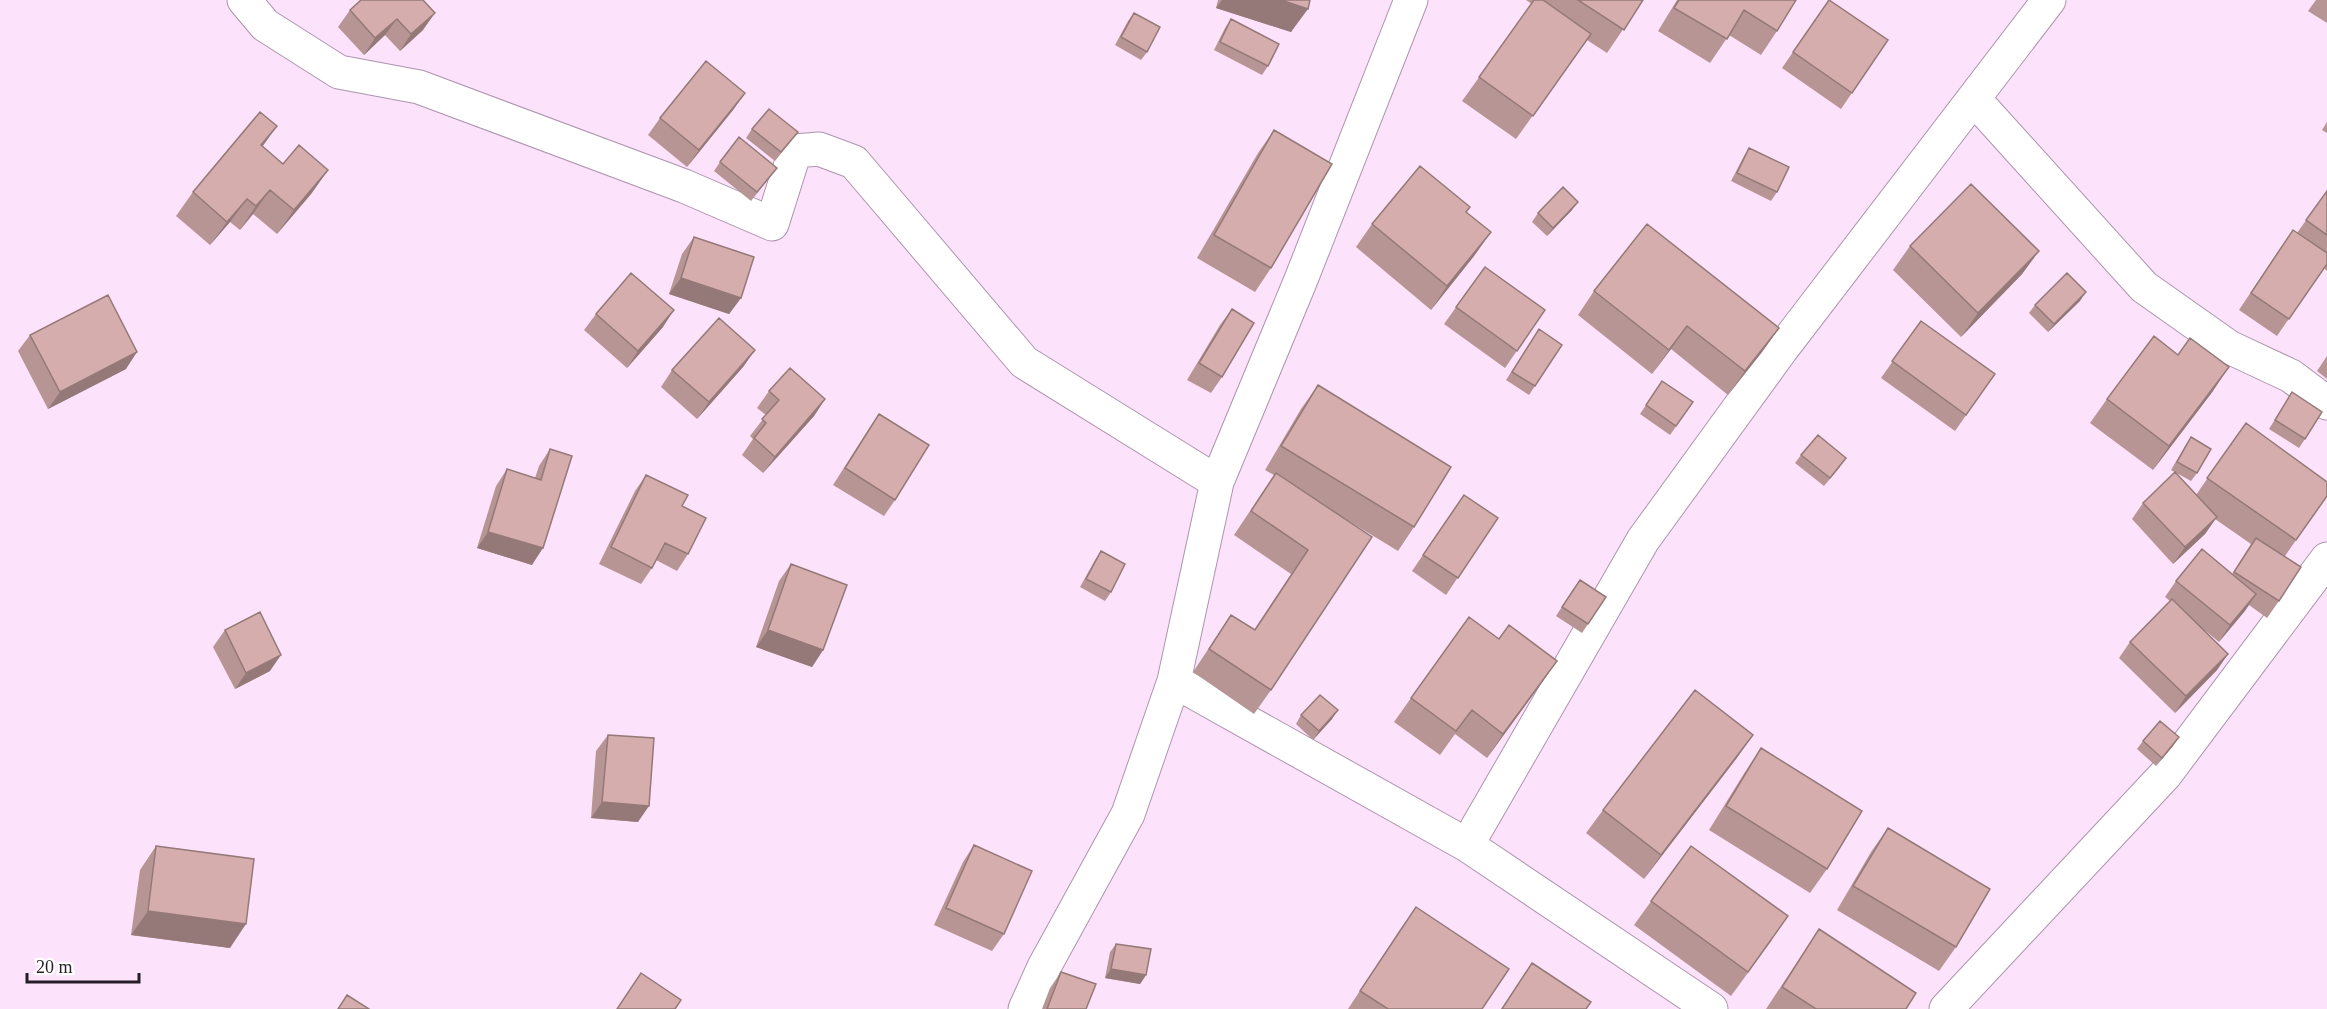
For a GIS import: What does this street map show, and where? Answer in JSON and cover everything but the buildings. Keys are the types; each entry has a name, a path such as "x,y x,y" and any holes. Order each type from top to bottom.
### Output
{"street":[{"path":"244,0 265,25 339,72 419,87 684,186 772,224 795,151 819,149 854,162 1024,362 1217,482"},
{"path":"1024,1009 1044,967 1128,814 1173,681 1217,482 1304,271 1411,0"},
{"path":"1467,845 1643,540 1781,350 2049,0"},
{"path":"1974,99 2145,287 2229,347 2291,376 2327,403"},
{"path":"1946,1009 2165,774 2327,559"},
{"path":"1173,681 1467,845 1711,1009"}]}
